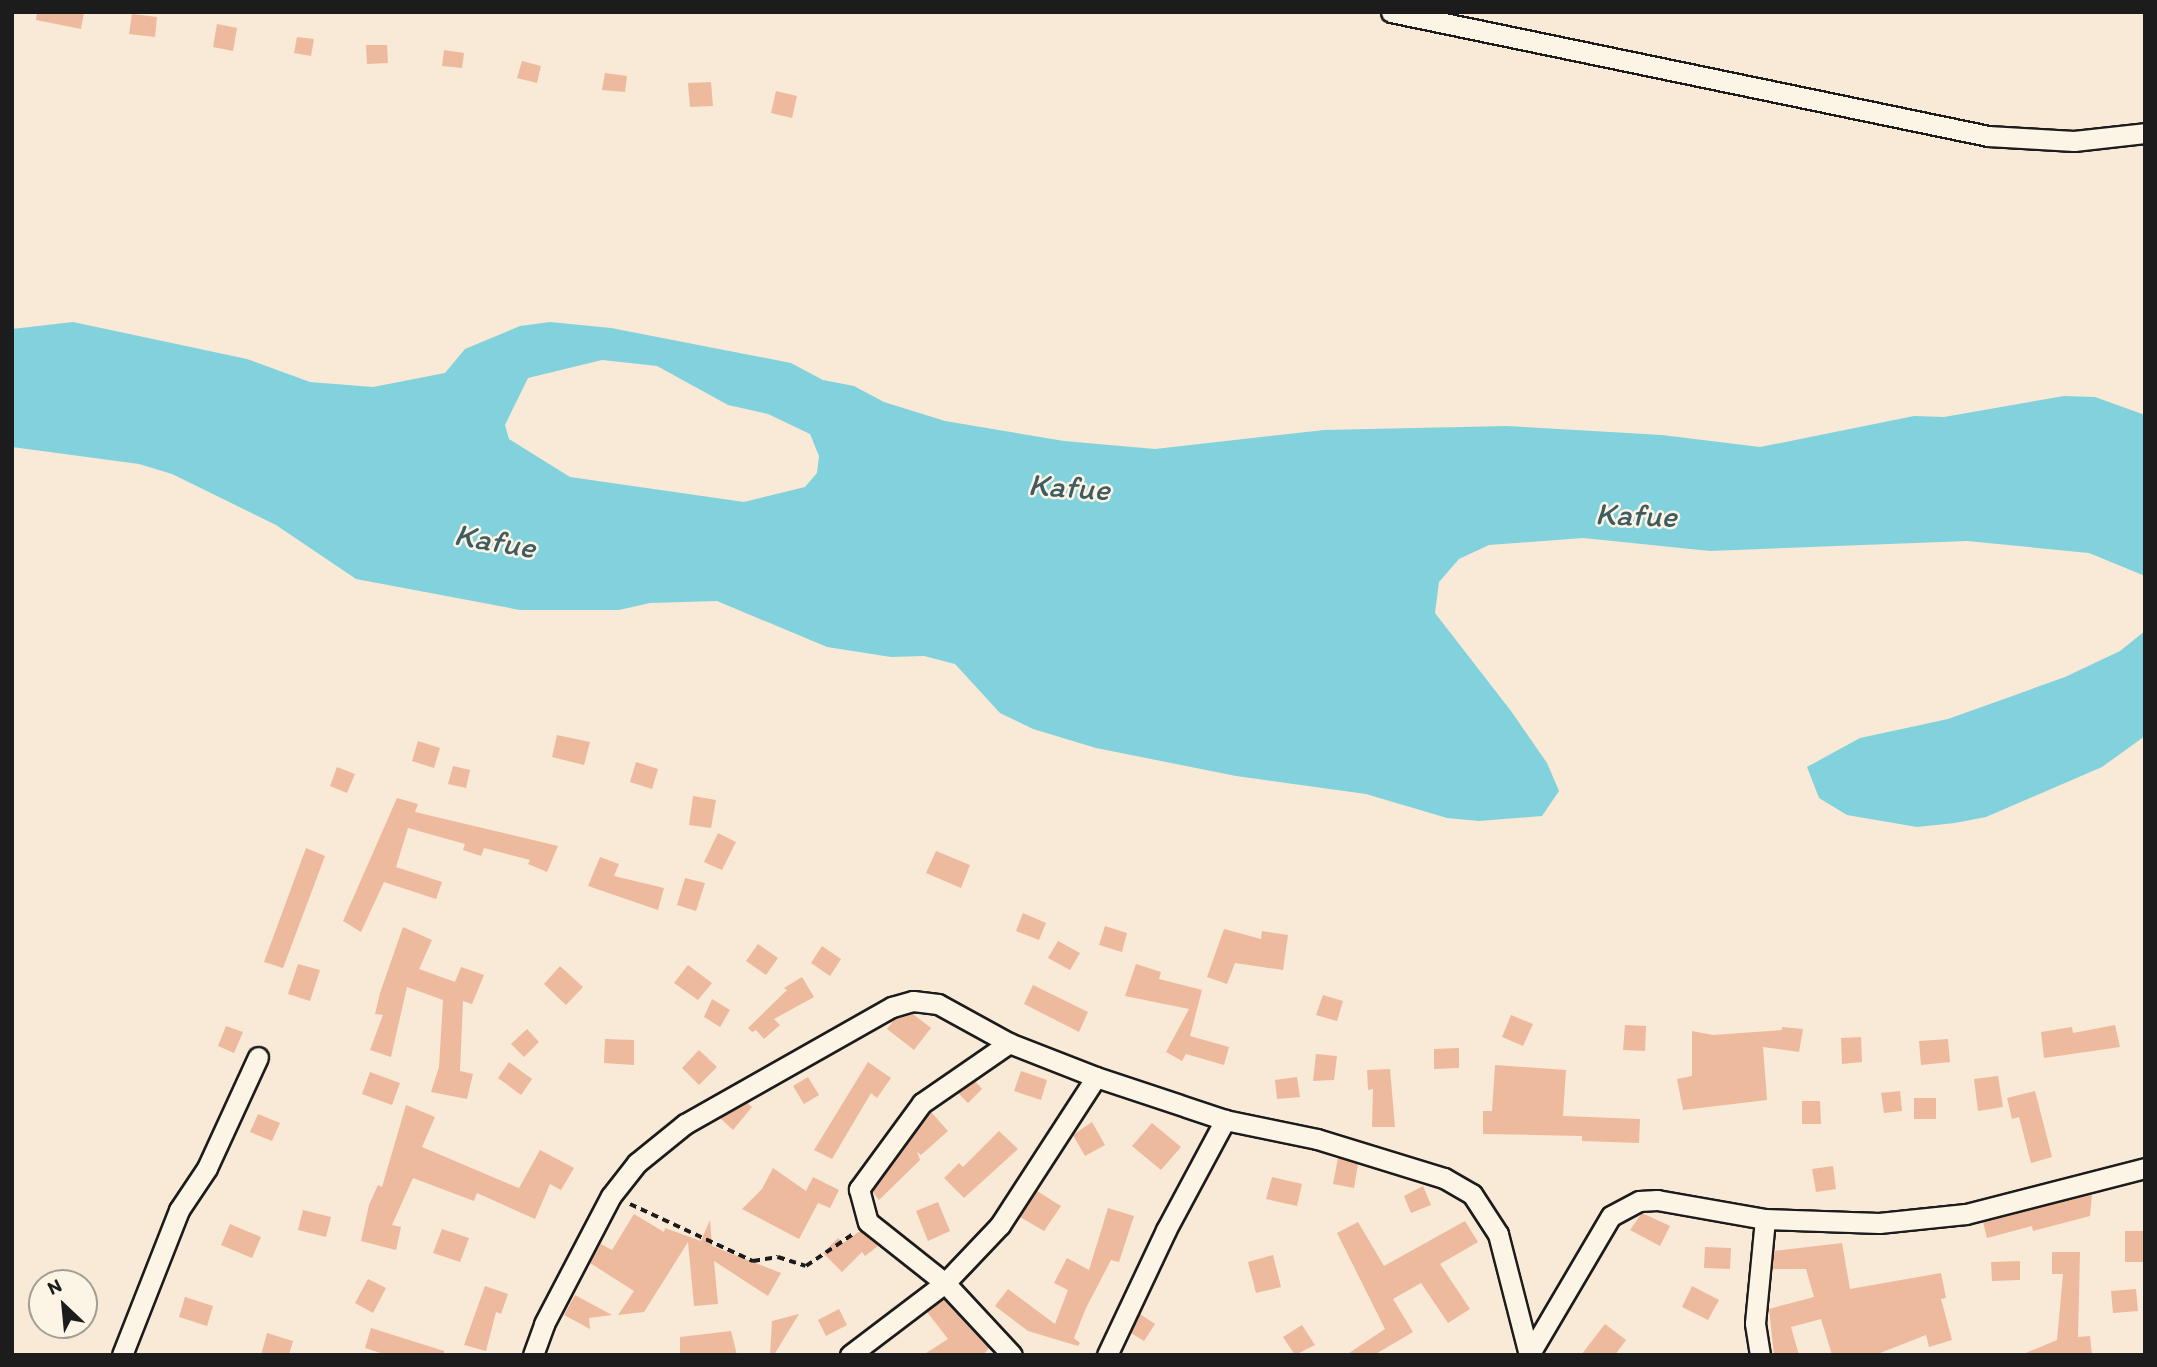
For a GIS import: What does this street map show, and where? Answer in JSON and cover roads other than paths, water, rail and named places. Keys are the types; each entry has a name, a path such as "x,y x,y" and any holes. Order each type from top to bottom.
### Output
{"street":[{"path":"1391,12 1988,136 2074,141 2145,133"},
{"path":"533,1355 544,1324 611,1195 637,1163 684,1124 892,1007 913,1001 938,1004 1009,1043 1096,1077 1225,1120 1317,1139 1444,1178 1472,1194 1498,1234 1529,1355"},
{"path":"1009,1043 922,1103 859,1189 868,1222 945,1283 1013,1355"},
{"path":"122,1355 179,1210 207,1168 257,1057"},
{"path":"850,1355 945,1283 1015,1204 1096,1077"},
{"path":"1107,1355 1166,1230 1225,1120"},
{"path":"1529,1355 1611,1216 1625,1206 1657,1200 1765,1219 1879,1223 1966,1214 2145,1168"},
{"path":"1760,1355 1755,1323 1765,1219"}],"water":[{"name":"Kafue","path":"73,322 247,359 310,382 373,387 445,373 465,349 520,326 550,322 611,328 791,363 823,380 854,386 884,402 945,421 1064,441 1155,449 1324,430 1507,426 1662,435 1760,447 1914,416 1944,417 2064,396 2095,397 2145,415 2145,576 2089,553 1967,541 1710,551 1583,538 1489,545 1459,559 1439,582 1435,613 1511,711 1547,763 1559,791 1542,816 1479,821 1447,818 1366,794 1236,776 1096,748 1033,729 1000,713 955,664 924,656 891,657 827,647 717,601 650,603 619,610 520,610 356,579 276,525 172,474 139,464 12,447 12,329","holes":["602,360 657,366 728,405 768,414 810,434 819,456 817,473 805,487 744,502 570,477 509,439 505,425 528,378"]},
{"path":"2145,631 2145,736 2102,767 1986,817 1955,823 1917,827 1847,815 1819,798 1807,767 1860,738 1948,719 2065,677 2120,651"}]}
